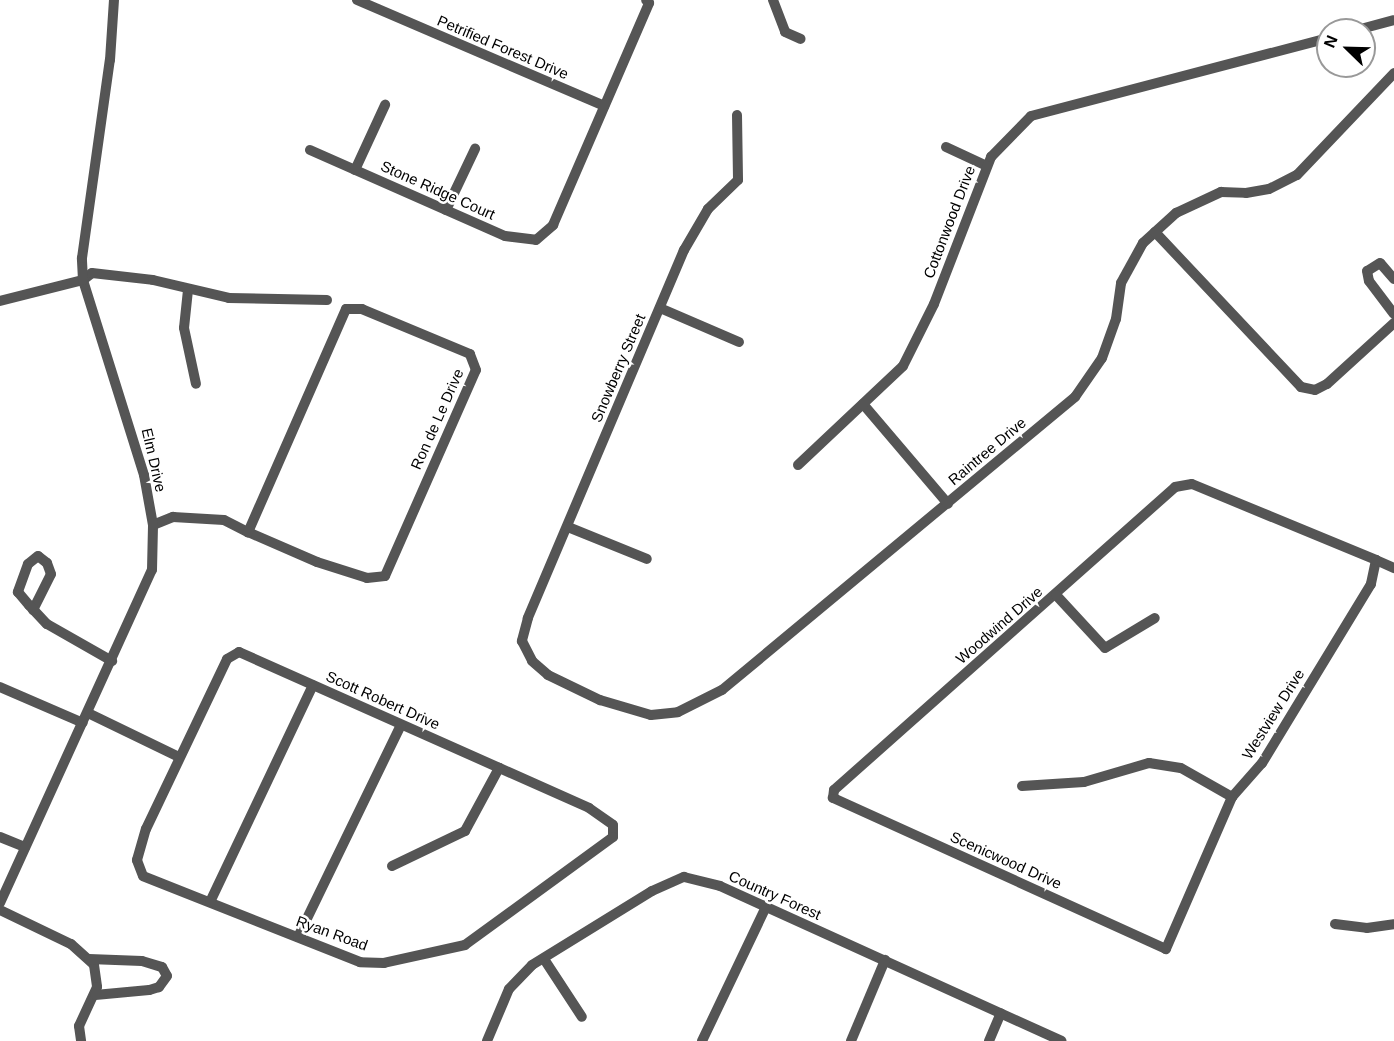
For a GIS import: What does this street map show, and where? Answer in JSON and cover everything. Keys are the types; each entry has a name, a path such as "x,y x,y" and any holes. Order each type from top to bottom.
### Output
{"street":[{"name":"Elm Drive","path":"1,899 152,570 153,525 129,420 83,280 82,258 110,60 114,0"},
{"name":"Petrified Forest Drive","path":"357,0 604,106"},
{"path":"604,106 649,3 646,0"},
{"path":"773,0 785,32 801,39"},
{"path":"1376,25 1394,20"},
{"name":"Cottonwood Drive","path":"798,465 903,366 916,343 987,166 1030,116 1316,41"},
{"name":"Raintree Drive","path":"522,641 532,661 548,675 600,700 651,715 678,712 722,690 1075,397 1102,358 1116,320 1121,283 1143,243 1176,213 1221,192 1246,193 1269,189 1297,175 1394,73"},
{"path":"355,170 385,105"},
{"name":"Stone Ridge Court","path":"310,150 505,236 536,240 553,225 604,106"},
{"name":"Snowberry Street","path":"522,641 528,618 684,250 708,209 738,180 737,115"},
{"path":"946,147 987,166"},
{"path":"446,210 475,149"},
{"path":"1155,232 1301,387 1315,390 1394,323"},
{"path":"1394,279 1380,263 1367,271 1369,281 1394,314"},
{"path":"0,301 83,280 92,273 153,280 229,298 327,300"},
{"path":"188,290 184,328 196,384"},
{"path":"660,308 739,342"},
{"name":"Ron de Le Drive","path":"153,525 173,517 224,520 248,532 316,562 367,578 385,576 476,370 470,354 362,309 346,309 248,532"},
{"path":"863,404 948,504"},
{"name":"Woodwind Drive","path":"833,798 834,790 1175,487 1192,484 1376,560"},
{"path":"568,527 647,559"},
{"path":"1376,560 1394,568"},
{"name":"Westview Drive","path":"1166,949 1232,797 1262,763 1286,724 1371,584 1376,560"},
{"path":"1056,595 1105,648 1155,618"},
{"path":"33,610 69,638 112,661"},
{"name":"Scott Robert Drive","path":"179,757 227,659 239,652 589,808 613,825 613,837"},
{"path":"210,902 313,685"},
{"path":"0,687 82,723"},
{"path":"88,713 179,757"},
{"path":"298,938 401,724"},
{"name":"Ryan Road","path":"179,757 146,829 137,860 144,876 360,962 384,963 465,945 613,837"},
{"path":"1022,786 1084,782 1149,763 1181,768 1232,797"},
{"path":"392,866 465,831 499,768"},
{"name":"Scenicwood Drive","path":"833,798 1166,949"},
{"path":"0,837 25,847"},
{"name":"Country Forest","path":"487,1041 509,989 521,974 652,891 684,877 720,886 1062,1041"},
{"path":"702,1041 766,907"},
{"path":"0,910 55,935 94,965 95,995 79,1026 81,1041"},
{"path":"1335,924 1367,928 1394,924"},
{"path":"89,959 142,961 162,967 166,976 159,987 149,990 95,995"},
{"path":"544,959 582,1017"},
{"path":"851,1041 885,960"},
{"path":"989,1041 1001,1013"}]}
